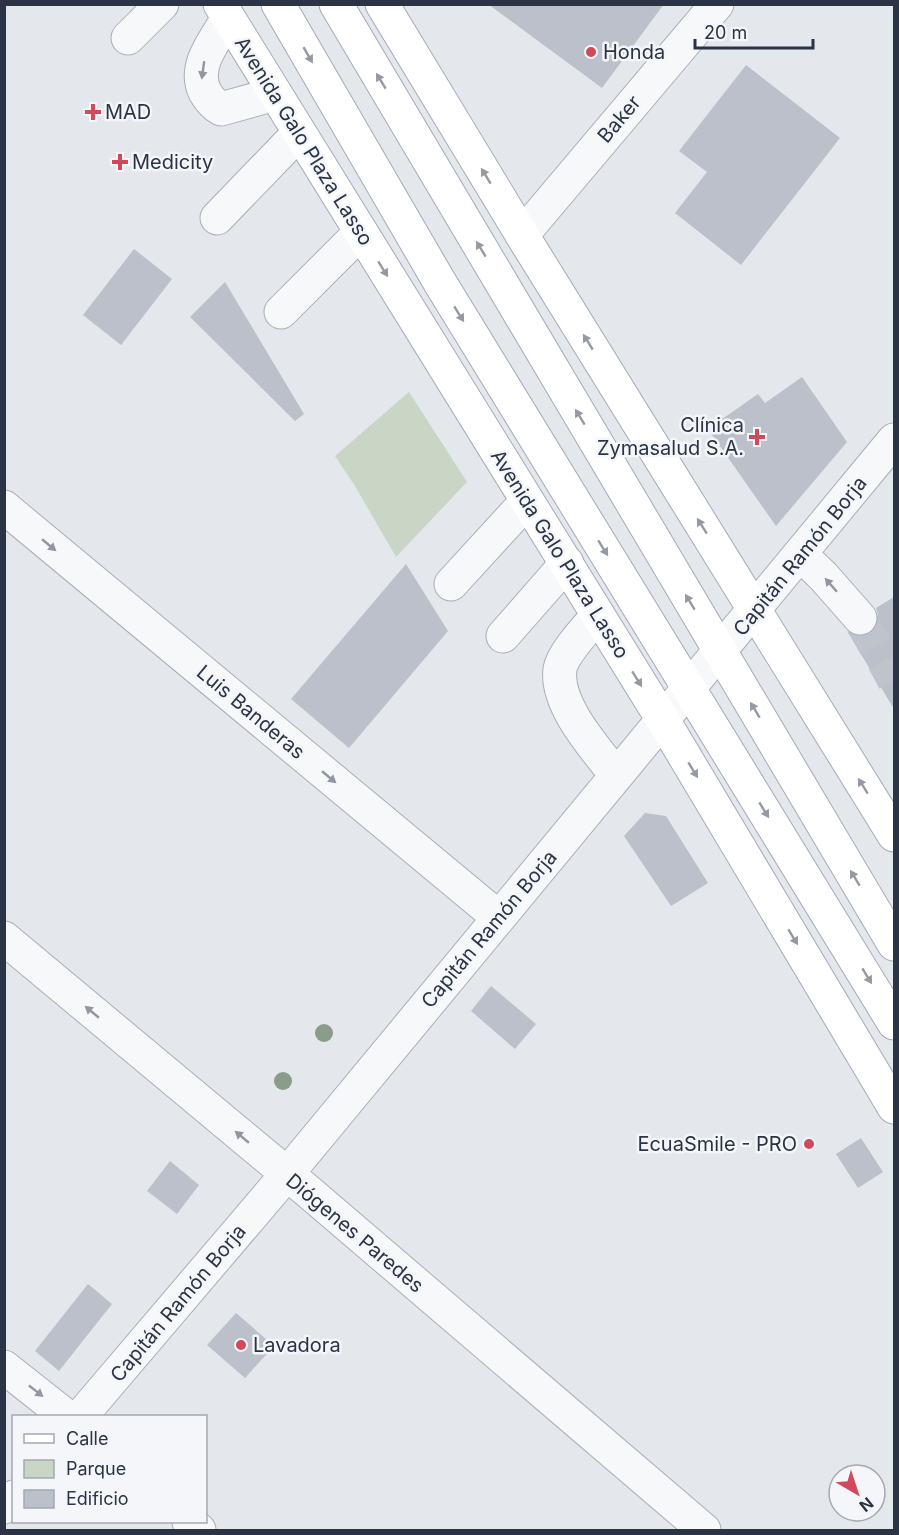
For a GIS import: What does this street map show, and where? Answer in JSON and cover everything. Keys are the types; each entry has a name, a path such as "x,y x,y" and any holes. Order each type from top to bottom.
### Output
{"main road":[{"name":"Avenida Galo Plaza Lasso","path":"278,4 439,281 894,1023"},
{"path":"336,4 894,944"},
{"path":"382,4 522,235 894,835"},
{"name":"Avenida Galo Plaza Lasso","path":"224,11 663,720 894,1107"}],"street":[{"path":"128,38 162,4"},
{"name":"Baker","path":"522,235 717,4"},
{"path":"224,11 203,61 200,77 207,95 214,105 221,109 275,94"},
{"path":"217,218 299,133"},
{"path":"280,312 360,232"},
{"name":"Capitán Ramón Borja","path":"82,1415 287,1174 894,440"},
{"path":"451,584 527,501"},
{"name":"Luis Banderas","path":"4,507 498,917"},
{"path":"801,555 860,618"},
{"path":"503,636 567,563"},
{"path":"598,615 566,656 560,669 563,695 577,724 616,775"},
{"name":"Diógenes Paredes","path":"4,938 287,1174 704,1530"},
{"path":"4,1366 65,1415"}],"green space":[{"path":"409,392 467,482 396,557 335,456"}],"building":[{"name":"Honda","path":"488,4 664,4 602,88"},
{"path":"746,65 840,138 741,265 675,213 707,172 679,151"},
{"path":"134,249 172,279 121,345 83,315"},
{"path":"225,282 304,414 295,421 190,317"},
{"name":"Clínica Zymasalud S.A.","path":"802,377 847,442 776,526 708,429 758,394 765,403"},
{"path":"406,564 448,631 349,748 291,699"},
{"path":"894,597 894,709 847,631 855,636 863,636 872,632 878,623 876,608"},
{"path":"645,813 666,816 708,883 671,906 624,836"},
{"path":"491,986 536,1024 515,1049 471,1011"},
{"path":"861,1138 883,1172 858,1188 836,1154"},
{"path":"170,1161 199,1185 177,1214 147,1191"},
{"path":"88,1284 112,1304 59,1371 35,1351"},
{"name":"Lavadora","path":"236,1313 274,1346 245,1378 207,1345"}],"tunnel":[{"path":"860,618 894,681"}],"place":[{"name":"Honda","path":"591,52"},
{"name":"MAD","path":"93,112"},
{"name":"Medicity","path":"120,162"},
{"name":"Clínica Zymasalud S.A.","path":"757,437"},
{"name":"EcuaSmile - PRO","path":"809,1144"},
{"name":"Lavadora","path":"241,1345"}]}
